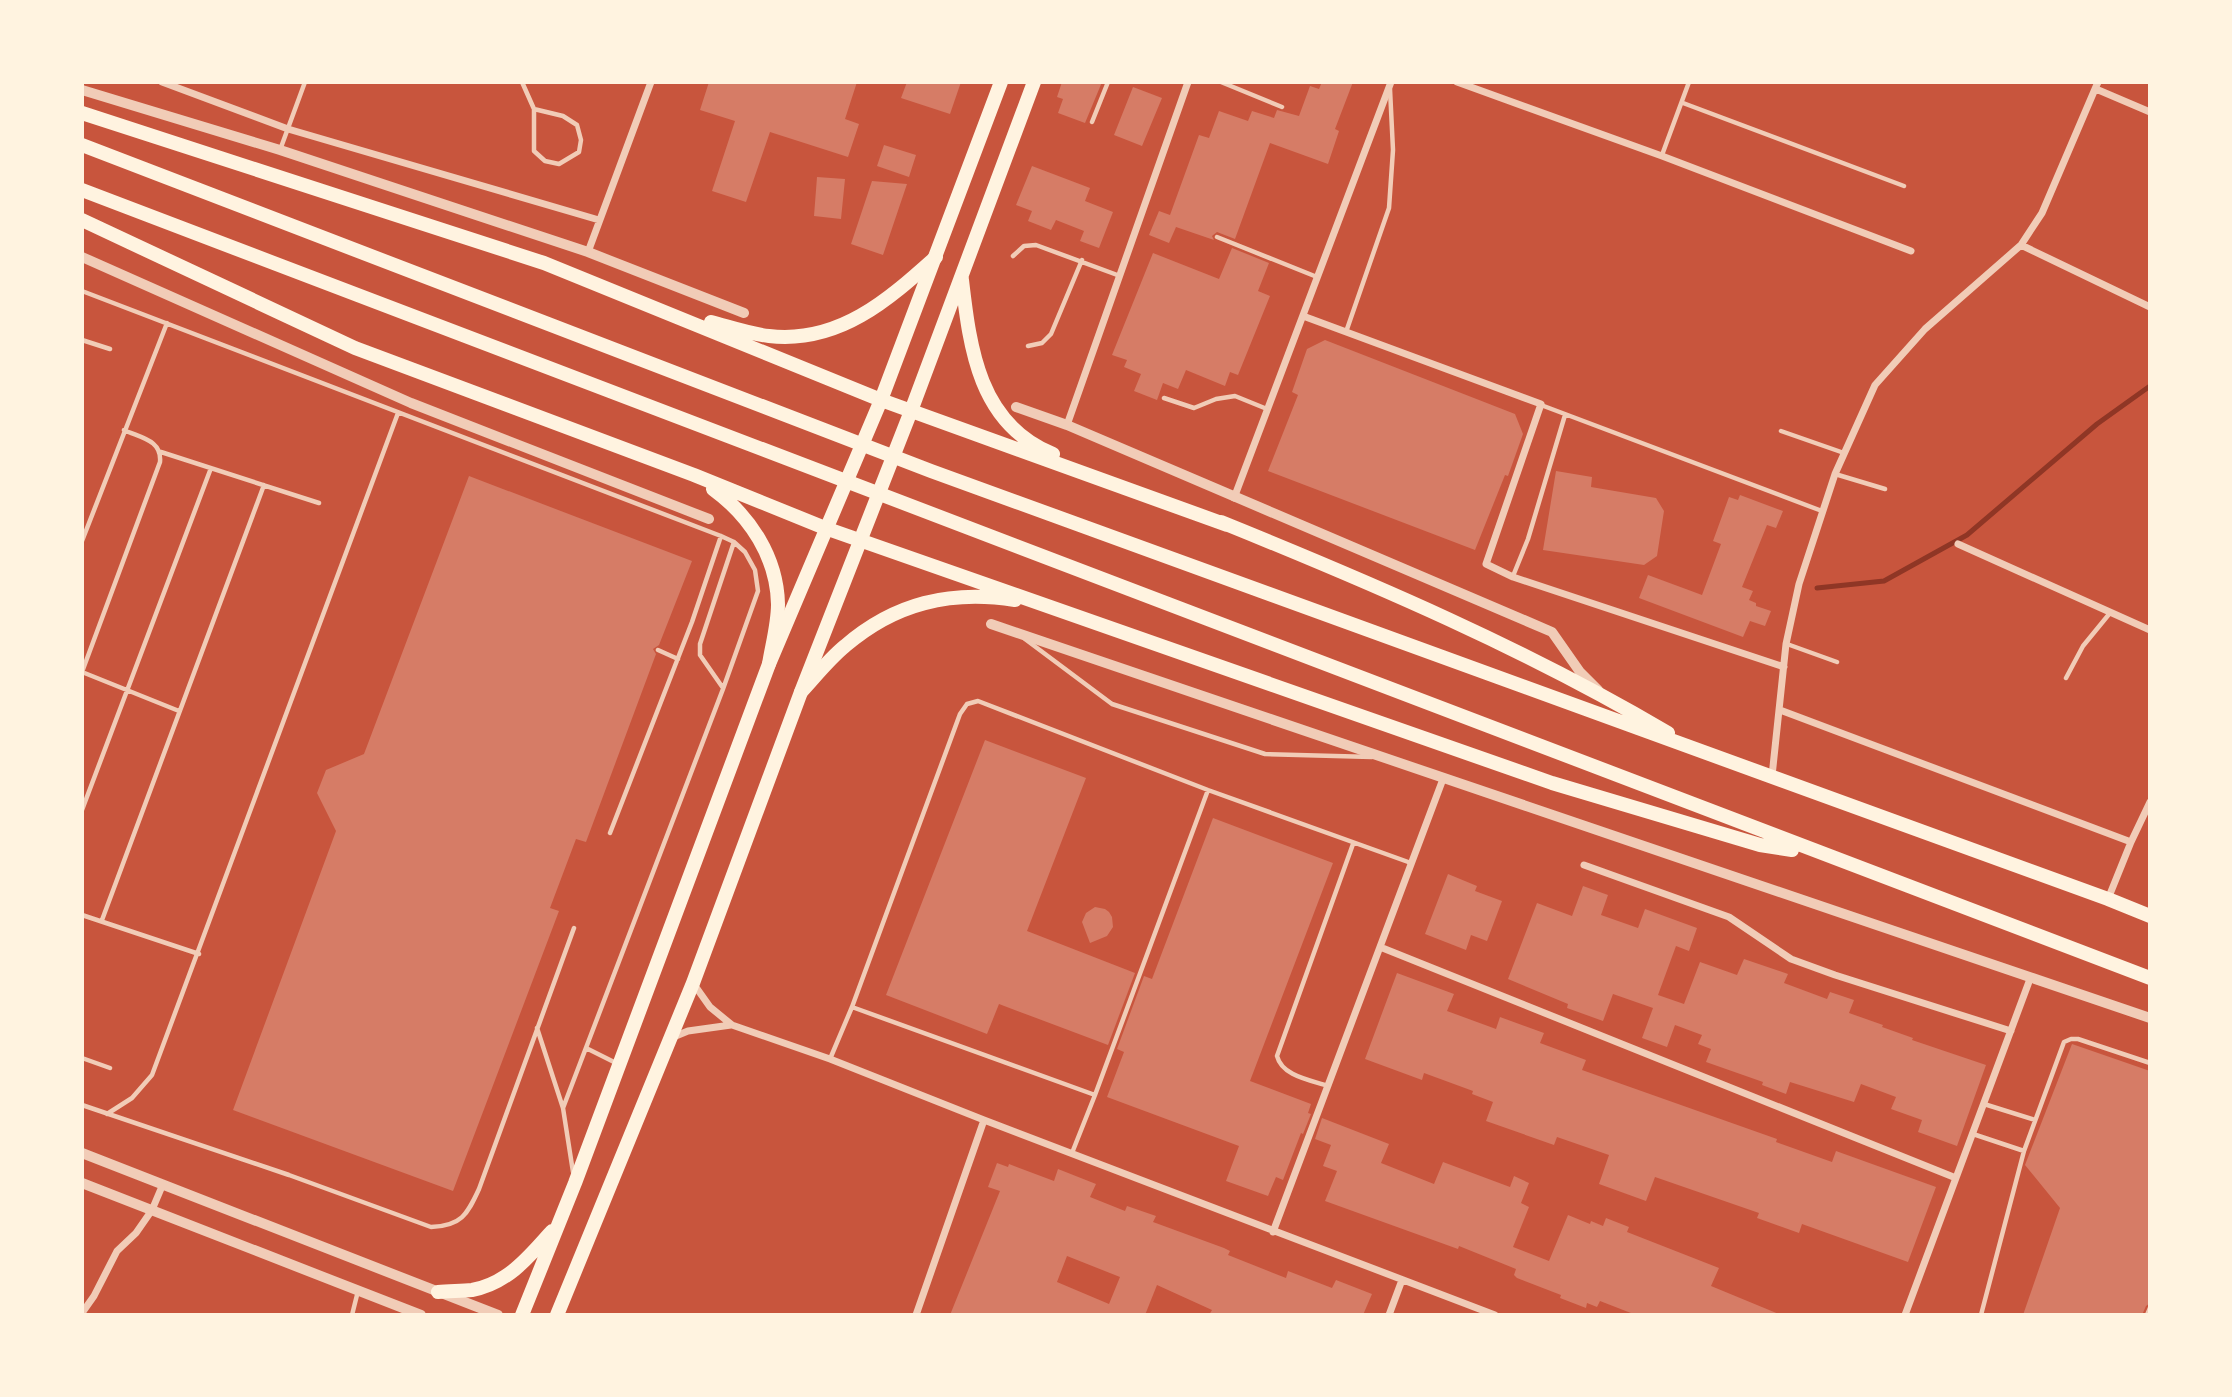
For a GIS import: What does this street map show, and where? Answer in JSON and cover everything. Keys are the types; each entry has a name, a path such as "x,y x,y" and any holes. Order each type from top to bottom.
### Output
{"main road":[{"path":"522,1315 575,1183 762,682 881,400 1001,82"},
{"path":"557,1315 693,983 859,541 962,280 1034,82"},
{"path":"82,113 544,263 881,400 1227,525"},
{"path":"82,145 931,471 2150,916"},
{"path":"82,190 2150,978"},
{"path":"82,220 355,348 694,475 859,541 1047,604 1552,783 1760,845 1821,854"},
{"path":"665,311 770,337 808,335 833,329 876,308 936,257"},
{"path":"962,280 968,327 978,370 989,398 1019,434 1043,450 1414,604 1603,695 1699,751"},
{"path":"694,475 737,507 754,529 768,559 778,605 769,664"},
{"path":"799,698 843,647 890,614 914,604 953,597 1000,598 1047,604"},
{"path":"438,1292 474,1290 496,1282 523,1262 559,1222"}],"street":[{"path":"162,82 288,129 599,220"},
{"path":"588,252 651,82"},
{"path":"1067,425 1188,82"},
{"path":"1457,82 1662,156 1911,251"},
{"path":"1234,498 1390,84"},
{"path":"1772,776 1786,644 1799,584 1835,474 1875,385 1925,328 2021,245 2042,213 2097,85 2150,112"},
{"path":"82,90 280,150 588,252 744,313"},
{"path":"2021,245 2150,307"},
{"path":"82,257 411,403 709,519"},
{"path":"1303,316 1541,404 1486,564 1513,577 1784,667"},
{"path":"1016,407 1067,425 1552,632 1580,672 1603,695"},
{"path":"1958,544 2150,630"},
{"path":"991,624 2150,1018"},
{"path":"1780,710 2131,842"},
{"path":"1273,1231 1443,779"},
{"path":"2108,899 2150,802"},
{"path":"1584,865 1729,917 1791,959 2011,1031"},
{"path":"1380,947 1956,1178"},
{"path":"1905,1315 2030,979"},
{"path":"693,983 710,1007 732,1025 830,1059 984,1121 1495,1315"},
{"path":"670,1039 688,1031 732,1025"},
{"path":"916,1315 984,1121"},
{"path":"82,1153 498,1315"},
{"path":"82,1183 421,1315"},
{"path":"82,1314 117,1251 136,1233 152,1210 163,1184"},
{"path":"1389,1315 1402,1280"}],"lane":[{"path":"280,150 305,82"},
{"path":"522,82 534,109 534,151 545,161 559,164 579,152 581,140 578,125 563,116 534,109"},
{"path":"1092,122 1108,82"},
{"path":"1221,82 1282,107"},
{"path":"1662,156 1689,82"},
{"path":"1346,332 1389,208 1393,150 1390,84"},
{"path":"1683,103 1905,186"},
{"path":"1217,237 1317,277"},
{"path":"1013,256 1024,246 1036,245 1121,276"},
{"path":"1028,346 1042,343 1051,334 1082,260"},
{"path":"82,291 721,536 734,542 745,552 755,570 758,591 563,1108"},
{"path":"82,541 167,323"},
{"path":"82,340 110,349"},
{"path":"1164,398 1194,408 1216,399 1235,397 1268,409"},
{"path":"1541,404 1822,511"},
{"path":"107,1114 132,1098 152,1075 398,413"},
{"path":"1513,577 1528,539 1565,415"},
{"path":"124,430 156,444 161,452 160,462 82,672 179,711"},
{"path":"1781,431 1845,454"},
{"path":"161,452 319,503"},
{"path":"82,810 211,468"},
{"path":"1835,474 1885,489"},
{"path":"102,920 264,485"},
{"path":"610,833 721,536"},
{"path":"723,689 700,655 701,644 734,542"},
{"path":"2066,678 2083,646 2110,612"},
{"path":"1015,632 1112,704 1265,754 1380,758"},
{"path":"1786,644 1837,662"},
{"path":"658,650 677,659"},
{"path":"830,1059 852,1007 960,715 967,704 978,701 1208,790 1411,863"},
{"path":"1072,1154 1208,790"},
{"path":"1328,1086 1288,1072 1280,1065 1277,1056 1353,844"},
{"path":"82,915 199,954"},
{"path":"82,1105 289,1174 431,1227 449,1226 470,1210 574,928"},
{"path":"852,1007 1095,1095"},
{"path":"537,1027 563,1108 575,1183"},
{"path":"1981,1315 2024,1152 2064,1042 2078,1039 2150,1063"},
{"path":"586,1048 619,1064"},
{"path":"82,1058 110,1068"},
{"path":"1984,1104 2035,1120"},
{"path":"1973,1134 2024,1152"},
{"path":"352,1315 358,1290"},
{"path":"2147,1315 2150,1308"}],"building":[{"path":"709,82 857,82 845,119 859,124 848,157 770,132 746,202 712,191 735,121 700,110"},
{"path":"907,82 961,82 950,114 901,98"},
{"path":"1062,82 1102,82 1085,123 1058,113 1063,99 1057,97"},
{"path":"1322,82 1353,82 1335,129 1339,131 1328,164 1270,143 1235,239 1217,232 1212,236 1214,240 1176,227 1169,243 1149,235 1159,211 1170,215 1199,135 1209,138 1219,111 1248,121 1252,111 1274,118 1277,110 1299,116 1310,86 1319,89"},
{"path":"1133,87 1162,98 1142,146 1114,135"},
{"path":"884,145 916,155 909,177 877,166"},
{"path":"1032,166 1090,188 1085,201 1113,212 1099,248 1080,241 1084,231 1056,220 1051,230 1028,221 1032,211 1016,205"},
{"path":"817,177 845,179 841,219 814,216"},
{"path":"872,181 907,184 883,255 851,244"},
{"path":"1232,248 1269,263 1258,291 1270,296 1238,375 1230,372 1225,386 1186,370 1178,389 1163,383 1157,400 1134,391 1141,374 1124,367 1127,360 1112,355 1153,253 1219,279"},
{"path":"1325,340 1515,414 1523,434 1508,476 1505,475 1475,550 1268,471 1298,395 1292,392 1307,349"},
{"path":"1556,471 1592,477 1591,487 1656,498 1664,511 1657,556 1644,565 1543,550"},
{"path":"469,476 692,561 659,645 653,649 656,654 586,842 576,839 550,908 559,911 453,1191 233,1110 336,831 317,793 326,770 364,754"},
{"path":"1740,495 1783,511 1776,528 1767,525 1742,587 1753,591 1749,600 1756,603 1756,606 1771,611 1765,626 1750,621 1743,637 1639,598 1648,575 1702,595 1721,544 1713,541 1729,497 1738,500"},
{"path":"985,740 1086,778 1027,931 1135,973 1108,1045 999,1004 987,1034 886,995"},
{"path":"1213,818 1333,863 1250,1081 1311,1104 1308,1113 1311,1114 1283,1180 1276,1177 1268,1196 1226,1181 1239,1146 1107,1097 1124,1052 1117,1049 1144,976 1152,979"},
{"path":"1448,874 1477,886 1475,891 1502,901 1487,941 1471,935 1466,950 1425,934"},
{"path":"1583,886 1608,895 1601,915 1638,928 1645,909 1697,928 1689,951 1676,946 1658,995 1684,1004 1700,962 1737,975 1744,959 1788,974 1784,983 1827,999 1830,992 1854,1000 1849,1013 1883,1025 1882,1027 1913,1038 1912,1040 1986,1065 1957,1146 1918,1132 1922,1120 1891,1109 1896,1097 1861,1084 1854,1102 1790,1082 1786,1094 1762,1085 1763,1082 1706,1062 1711,1049 1698,1044 1702,1035 1675,1025 1667,1047 1642,1038 1653,1008 1613,994 1603,1021 1567,1008 1568,1004 1508,979 1537,903 1572,916"},
{"path":"1095,907 1109,912 1113,927 1107,936 1090,943 1082,922 1086,913"},
{"path":"1397,973 1454,994 1447,1011 1496,1029 1500,1017 1544,1033 1540,1043 1586,1060 1582,1070 1777,1139 1776,1142 1832,1162 1836,1151 1936,1187 1908,1262 1802,1224 1799,1233 1757,1218 1759,1213 1655,1177 1646,1201 1599,1184 1609,1155 1557,1137 1554,1145 1486,1121 1493,1102 1472,1094 1473,1091 1424,1073 1422,1080 1365,1059"},
{"path":"2072,1044 2150,1071 2150,1303 2142,1315 2023,1315 2060,1208 2025,1165"},
{"path":"1322,1118 1389,1144 1381,1163 1434,1184 1443,1162 1510,1187 1514,1176 1529,1183 1521,1203 1529,1207 1513,1247 1549,1261 1568,1215 1603,1226 1606,1218 1629,1227 1627,1232 1719,1268 1711,1286 1781,1315 1636,1315 1600,1301 1597,1307 1587,1303 1586,1308 1517,1278 1514,1275 1516,1269 1459,1246 1458,1249 1325,1201 1337,1171 1323,1166 1331,1145 1315,1139"},
{"path":"997,1163 1008,1167 1009,1164 1054,1181 1058,1169 1096,1184 1090,1197 1125,1211 1127,1206 1156,1216 1153,1222 1224,1248 1230,1251 1228,1255 1286,1278 1288,1271 1332,1288 1336,1280 1372,1294 1363,1315 1209,1315 1212,1310 1157,1285 1145,1315 950,1315 1000,1191 988,1187","holes":["1067,1256 1120,1277 1109,1304 1057,1282"]}],"waterway":[{"path":"1817,588 1884,581 1967,535 2097,424 2150,386"}]}
